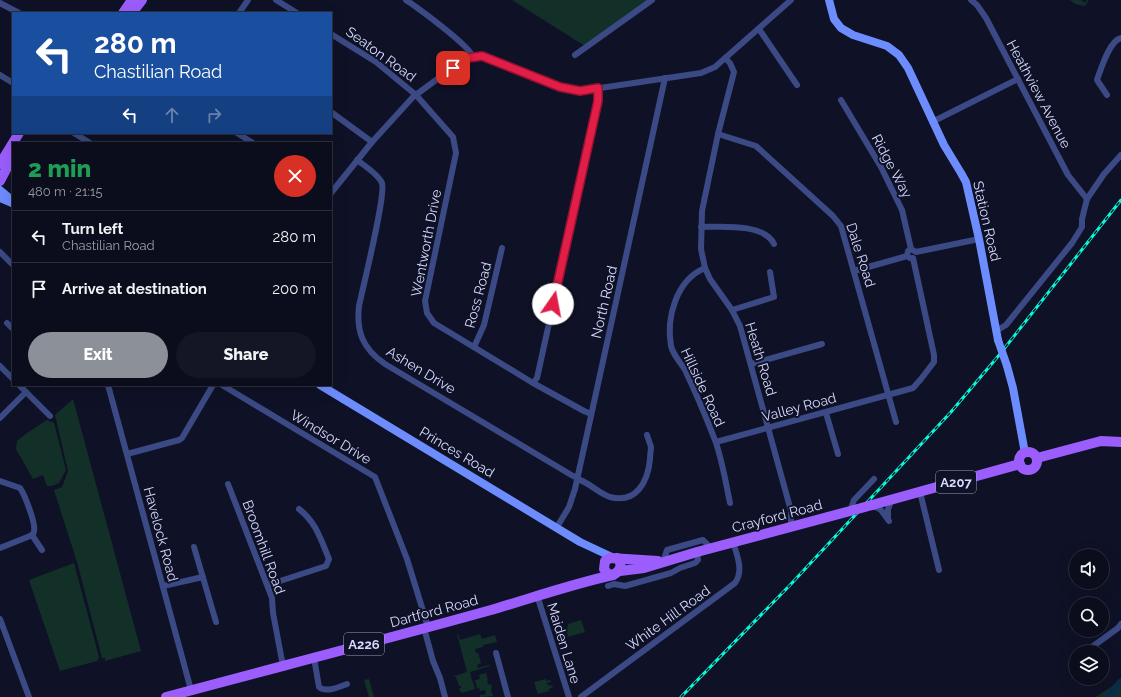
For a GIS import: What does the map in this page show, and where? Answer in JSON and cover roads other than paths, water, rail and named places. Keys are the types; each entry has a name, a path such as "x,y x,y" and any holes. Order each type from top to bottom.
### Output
{"main road":[{"path":"124,12 138,0"},
{"path":"132,12 138,0"},
{"path":"0,164 12,144"},
{"path":"0,181 12,158"},
{"name":"Crayford Road","path":"616,573 644,568 711,548 1020,464 1024,469 1031,469 1036,465 1037,458 1096,442 1121,442"},
{"path":"1020,464 1020,458 1024,453 1032,453 1037,458"},
{"path":"615,558 620,561 621,565 616,573 608,574 603,567 605,561 615,558"},
{"name":"Crayford Road","path":"615,558 664,562"},
{"name":"Dartford Road","path":"592,580 603,567"},
{"name":"Dartford Road","path":"166,697 492,609 616,573"}],"street":[{"path":"241,12 248,0"},
{"path":"276,0 295,12"},
{"path":"406,0 422,10 451,34 470,50 474,57"},
{"path":"575,55 652,0"},
{"path":"332,192 372,142 416,95 459,63 474,57 486,57 524,74 570,90 580,91 701,73 715,67 791,0"},
{"name":"Station Road","path":"829,0 834,19 841,28 853,35 887,46 899,55 908,68 944,145 966,182 979,239 998,340 1013,388 1024,453"},
{"name":"Heathview Avenue","path":"971,0 977,5 986,18 1068,175 1087,199"},
{"path":"0,3 18,12"},
{"path":"759,29 797,85"},
{"name":"Seaton Road","path":"332,35 376,62 416,95"},
{"path":"1097,80 1114,41 1121,38"},
{"name":"Heath Road","path":"725,58 730,63 734,72 718,134 702,210 701,249 705,268 710,279 732,310 740,326 795,525"},
{"path":"0,75 12,82"},
{"name":"North Road","path":"558,527 571,502 577,478 665,78"},
{"path":"1089,78 1097,80 1108,95"},
{"path":"932,122 1018,79"},
{"path":"533,383 537,378 598,101 598,88"},
{"name":"Wentworth Drive","path":"416,95 453,137 456,153 425,300 427,313 434,323 533,383 591,414"},
{"name":"Ridge Way","path":"841,100 881,167 902,210 934,355 934,362 913,388 889,395"},
{"path":"332,113 372,142"},
{"path":"76,134 88,142"},
{"path":"239,134 251,142"},
{"name":"Dale Road","path":"718,134 756,146 833,216 841,226 896,422"},
{"path":"996,331 1006,325 1072,243 1082,227 1082,219 1087,199 1104,174 1121,155"},
{"name":"Ashen Drive","path":"357,160 378,178 383,187 380,210 358,316 362,338 368,349 385,364 577,478"},
{"path":"0,190 12,201"},
{"path":"0,198 12,202"},
{"path":"701,227 750,229 767,236 774,244"},
{"path":"854,271 912,254 979,239"},
{"name":"Ross Road","path":"474,347 484,326 502,248"},
{"path":"0,252 12,264"},
{"name":"Hillside Road","path":"705,268 697,272 681,288 669,325 672,348 693,388 716,442 730,503"},
{"path":"732,310 774,297 770,272"},
{"path":"7,323 12,328"},
{"path":"751,364 822,344"},
{"path":"0,366 12,378"},
{"path":"20,386 50,416"},
{"name":"Havelock Road","path":"108,386 191,690"},
{"path":"127,454 182,438 212,386"},
{"name":"Windsor Drive","path":"224,386 375,478 408,559 426,627 433,661 446,697"},
{"name":"Princes Road","path":"322,386 558,527 580,542 596,556 603,567"},
{"path":"0,418 26,392"},
{"name":"Valley Road","path":"716,442 889,395"},
{"path":"826,413 838,454"},
{"path":"577,478 608,496 619,498 629,496 638,490 646,479 651,447 647,435"},
{"path":"852,510 854,500 874,479"},
{"path":"0,481 18,486 22,490 34,525 32,535 0,548"},
{"name":"Broomhill Road","path":"228,484 272,598 283,666"},
{"path":"920,492 939,570"},
{"path":"872,505 881,510 889,521 887,512 892,499"},
{"path":"268,585 326,566 329,559 315,526 307,515 299,509"},
{"path":"32,535 42,550"},
{"path":"664,562 667,550 703,540 711,548"},
{"name":"Princes Road","path":"580,542 615,558"},
{"name":"White Hill Road","path":"581,697 735,583 740,570 733,542"},
{"path":"194,547 216,622"},
{"path":"608,586 614,584 624,586 671,573 680,568 696,563 698,560 697,552"},
{"path":"644,568 647,579"},
{"path":"163,586 203,577"},
{"name":"Maiden Lane","path":"537,595 568,697"},
{"path":"0,619 29,697"},
{"path":"1095,645 1118,628 1121,624"},
{"path":"496,653 508,697"},
{"path":"314,658 319,687 322,690 347,684"}],"waterway":[{"path":"1109,697 1121,683"}],"railway":[{"path":"681,697 792,583 951,412 1000,354 1121,200"}]}
